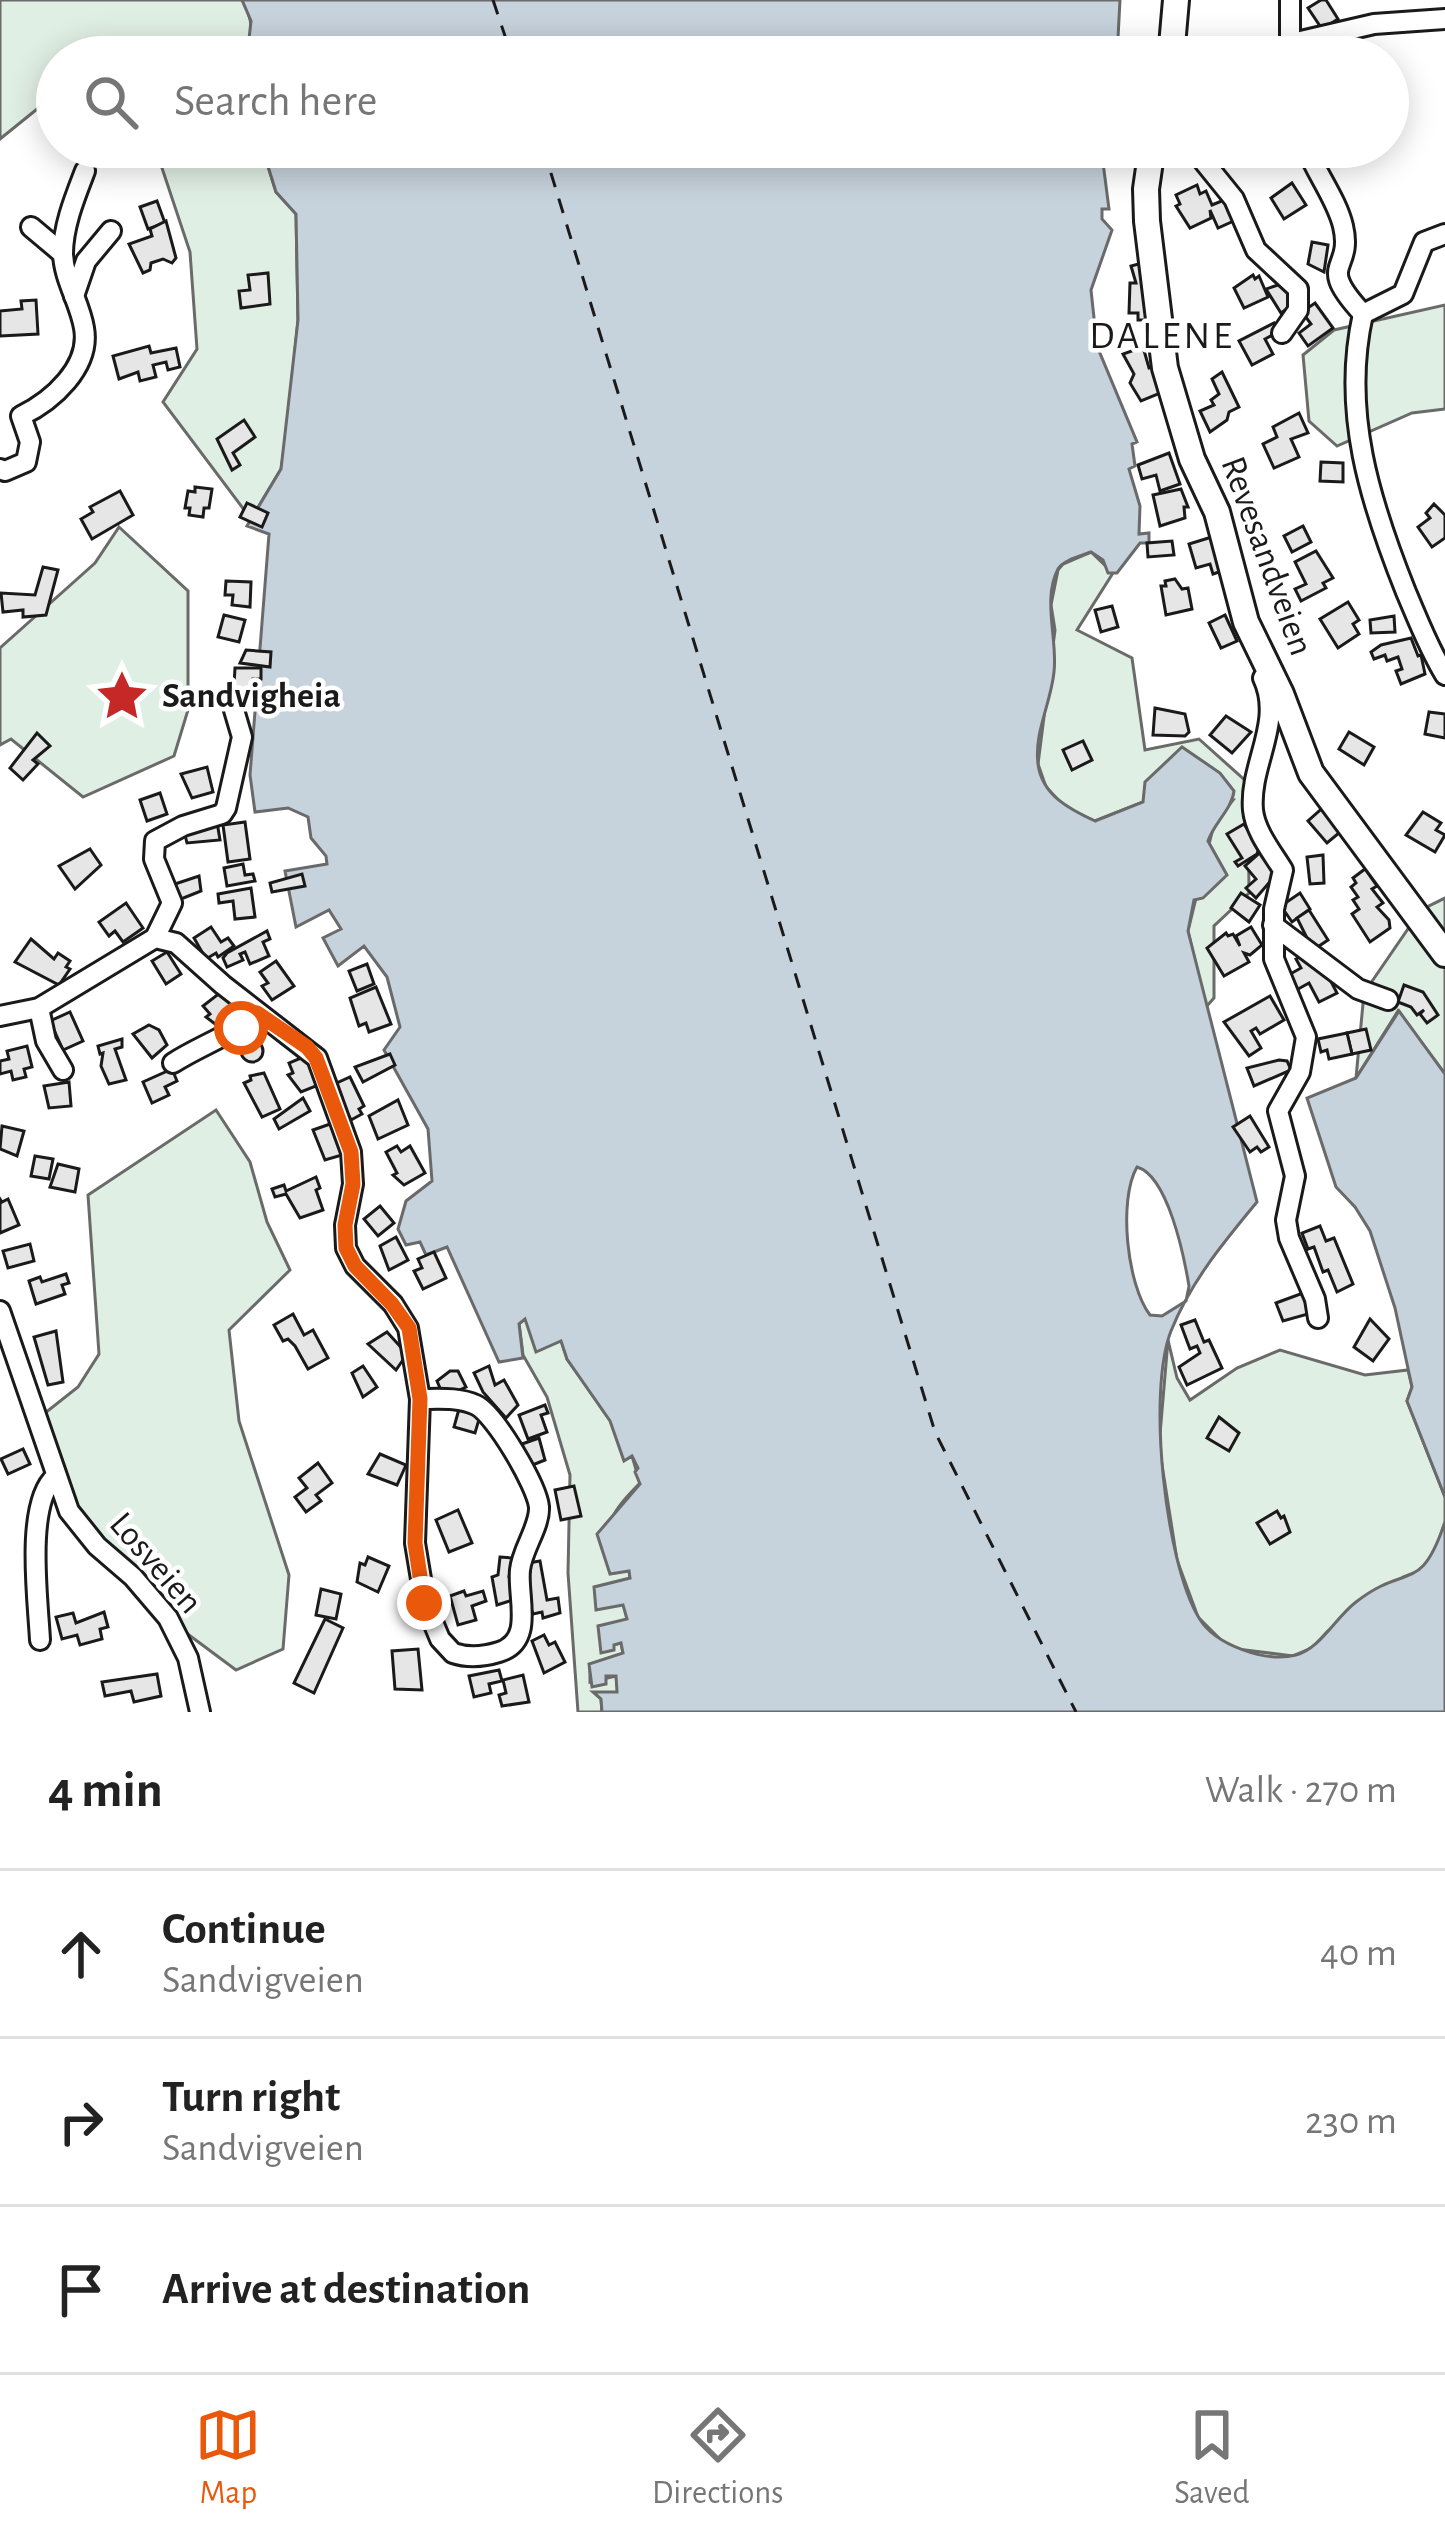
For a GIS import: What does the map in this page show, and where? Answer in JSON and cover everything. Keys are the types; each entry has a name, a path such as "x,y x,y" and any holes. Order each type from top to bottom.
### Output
{"main road":[{"path":"1173,36 1176,0"},
{"name":"Revesandveien","path":"1149,168 1147,221 1165,368 1192,459 1217,512 1240,605 1311,773 1444,943"}],"street":[{"path":"1289,36 1290,0"},
{"path":"1336,36 1374,24 1445,19"},
{"path":"1209,168 1234,200 1256,250 1298,289 1300,303 1282,333"},
{"path":"1315,168 1344,228 1336,277 1340,289 1363,314"},
{"path":"0,415 21,416 44,405 76,364 85,341 63,254 70,213 85,171"},
{"path":"31,226 63,254"},
{"path":"74,300 86,261 111,231"},
{"path":"1363,314 1403,294 1424,242 1445,234"},
{"path":"1363,314 1354,380 1365,478 1418,621 1445,675"},
{"path":"0,469 26,462 30,442 21,416"},
{"path":"1254,640 1250,647 1267,685 1271,717 1252,807 1283,870 1273,925 1274,959 1306,1037 1300,1072 1278,1111 1295,1176 1286,1220 1318,1318"},
{"path":"0,1016 39,1008 155,938 172,903 154,859 155,842 183,826 222,814 226,808 242,737 234,710"},
{"path":"1273,925 1358,989 1388,1000"},
{"path":"155,938 176,943 316,1058 351,1152 353,1184 346,1248 355,1266 409,1328 420,1399 415,1543 424,1603 440,1639 453,1653 488,1655 508,1649 519,1638 520,1568 540,1512 535,1491 480,1406 420,1399"},
{"path":"39,1008 46,1041 64,1070"},
{"path":"173,1063 241,1028 257,1013"},
{"name":"Losveien","path":"0,1311 70,1510 97,1546 133,1577 168,1618 188,1658 195,1707"},
{"path":"40,1640 40,1500 45,1485 55,1477"}],"green space":[{"path":"0,0 242,0 246,7 251,36 36,36 36,110 0,139"},
{"path":"162,168 269,168 276,192 296,214 298,320 281,469 251,519 163,402 197,349 190,252"},
{"path":"1445,305 1445,409 1412,413 1337,446 1309,421 1303,355 1334,330"},
{"path":"119,527 188,591 188,710 174,756 83,797 11,739 0,745 0,648 95,563"},
{"path":"1091,552 1113,573 1077,630 1132,658 1145,750 1199,739 1248,783 1249,893 1214,926 1214,998 1206,1007 1188,931 1214,824 1233,800 1143,802 1095,821 1066,808 1046,787 1038,764 1058,570"},
{"path":"1445,898 1445,1074 1398,1011 1356,1078 1364,993 1421,910"},
{"path":"216,1110 250,1162 267,1222 290,1270 229,1330 239,1421 289,1575 283,1649 236,1670 189,1635 123,1572 71,1506 45,1413 78,1387 99,1354 88,1195"},
{"path":"525,1318 561,1340 567,1359 611,1421 624,1460 632,1456 640,1483 613,1517 630,1583 627,1620 614,1645 621,1642 623,1654 590,1664 590,1682 616,1676 618,1692 601,1699 602,1712 578,1712 568,1573 570,1475 547,1397 523,1355 519,1323"},
{"path":"1168,1340 1177,1378 1190,1400 1237,1368 1280,1350 1365,1375 1408,1370 1412,1387 1407,1401 1445,1497 1445,1522 1424,1569 1403,1577 1312,1648 1293,1656 1229,1648 1198,1617 1177,1560 1159,1446"}],"shaded area":[{"path":"242,0 1120,0 1118,36 249,36 251,21"},
{"path":"269,168 1104,168 1109,209 1102,209 1102,219 1112,230 1091,290 1097,346 1137,442 1132,444 1135,466 1129,469 1140,506 1139,534 1149,533 1149,543 1140,543 1117,573 1108,573 1103,560 1091,552 1058,569 1051,593 1054,672 1038,740 1038,764 1051,792 1095,821 1143,802 1145,782 1182,747 1220,773 1234,791 1208,841 1227,875 1203,898 1194,900 1188,931 1257,1202 1186,1299 1189,1286 1183,1256 1166,1201 1148,1173 1137,1167 1131,1182 1128,1242 1142,1301 1150,1315 1162,1316 1185,1302 1171,1331 1160,1394 1163,1476 1177,1558 1187,1592 1207,1628 1242,1650 1284,1657 1313,1646 1373,1590 1419,1569 1445,1522 1445,1712 602,1712 601,1699 593,1692 617,1692 616,1676 606,1676 606,1684 592,1687 589,1664 623,1653 621,1643 601,1653 598,1626 627,1619 623,1605 596,1610 594,1587 630,1578 629,1571 610,1574 597,1534 640,1484 638,1468 632,1456 624,1461 610,1421 567,1359 561,1341 536,1352 525,1319 519,1324 523,1358 499,1362 447,1247 426,1255 420,1242 406,1245 398,1229 406,1201 432,1181 428,1129 384,1050 400,1027 387,977 364,946 338,966 323,938 341,929 329,910 296,927 285,871 327,864 326,856 311,838 308,817 288,808 255,812 250,775 269,534 247,526 281,469 298,320 296,214 276,192"},
{"path":"1399,1011 1445,1074 1445,1497 1407,1401 1412,1387 1395,1308 1370,1231 1336,1187 1307,1098 1356,1078"}],"building":[{"path":"1326,0 1338,19 1322,29 1308,8"},
{"path":"1292,183 1306,205 1284,219 1271,198"},
{"path":"1197,185 1212,205 1229,198 1238,219 1218,228 1210,210 1211,218 1190,228 1176,206 1180,204 1176,195"},
{"path":"157,201 165,223 148,229 140,207"},
{"path":"166,221 176,258 172,263 163,259 151,263 143,273 129,244 152,236 150,229"},
{"path":"1312,242 1328,245 1324,272 1308,264"},
{"path":"1146,262 1150,320 1138,320 1138,313 1129,313 1130,283 1136,283 1131,266"},
{"path":"268,273 270,304 241,308 239,291 250,290 248,275"},
{"path":"1253,275 1255,279 1259,276 1268,297 1244,308 1234,288"},
{"path":"1281,284 1295,303 1281,313 1266,289"},
{"path":"36,300 38,334 0,336 0,311 22,309 21,301"},
{"path":"1315,303 1333,328 1308,346 1299,333 1311,324 1302,312"},
{"path":"1274,323 1278,332 1265,339 1273,354 1252,365 1239,341"},
{"path":"149,346 151,353 176,348 180,367 168,370 166,362 153,365 156,377 140,381 138,372 119,379 113,356"},
{"path":"1143,347 1163,392 1141,401 1130,383 1134,374 1123,354"},
{"path":"1222,372 1239,407 1210,432 1200,411 1214,405 1211,400 1219,394 1212,379"},
{"path":"1299,413 1308,433 1291,439 1299,457 1274,468 1263,444 1277,437 1273,427"},
{"path":"244,420 255,437 233,453 240,465 232,470 217,439"},
{"path":"1169,453 1180,484 1160,491 1156,475 1142,479 1138,465"},
{"path":"1321,462 1343,463 1343,482 1320,481"},
{"path":"195,487 212,489 203,517 189,515 190,508 185,508 188,491 195,492"},
{"path":"1181,489 1188,507 1184,507 1185,518 1160,526 1153,495"},
{"path":"120,491 133,515 92,539 81,519 93,512 90,507"},
{"path":"247,503 268,513 262,527 240,517"},
{"path":"1434,504 1445,515 1445,538 1432,547 1418,527 1430,518 1426,513"},
{"path":"1303,526 1311,542 1292,552 1284,536"},
{"path":"1215,536 1225,570 1213,574 1210,564 1196,568 1189,544"},
{"path":"1172,541 1174,555 1148,557 1147,543"},
{"path":"1316,551 1333,578 1323,583 1326,588 1301,601 1295,589 1306,584 1295,562"},
{"path":"43,567 58,570 46,615 3,612 1,593 35,595"},
{"path":"1175,579 1182,589 1188,588 1192,609 1166,615 1161,586"},
{"path":"226,581 251,582 250,607 232,605 233,595 225,595"},
{"path":"1348,602 1359,620 1353,624 1359,634 1338,648 1320,619"},
{"path":"1112,606 1118,627 1101,632 1095,610"},
{"path":"224,615 245,620 239,642 218,637"},
{"path":"1225,615 1237,641 1221,648 1209,623"},
{"path":"1394,616 1395,632 1371,633 1370,620"},
{"path":"1411,638 1425,674 1401,684 1398,657 1374,659 1371,652"},
{"path":"246,650 271,652 270,667 240,663"},
{"path":"235,668 261,668 261,679 253,679 253,704 233,703"},
{"path":"1155,708 1185,714 1189,732 1185,736 1153,735"},
{"path":"1429,712 1445,714 1445,738 1425,734"},
{"path":"1226,716 1251,732 1232,753 1210,735"},
{"path":"1349,732 1374,747 1364,765 1339,749"},
{"path":"37,733 50,746 33,760 38,764 23,780 10,768"},
{"path":"1083,741 1092,760 1072,770 1063,750"},
{"path":"207,767 213,792 192,798 181,774"},
{"path":"160,793 167,814 147,821 140,800"},
{"path":"1326,805 1345,828 1327,843 1308,821"},
{"path":"1423,812 1441,823 1436,830 1445,835 1435,852 1406,835"},
{"path":"217,822 220,840 187,843 185,835"},
{"path":"245,822 250,859 228,862 223,825"},
{"path":"1244,824 1259,848 1238,866 1235,862 1242,858 1227,834"},
{"path":"90,849 101,865 75,889 59,866"},
{"path":"1262,851 1279,871 1256,898 1246,888 1256,879 1245,866"},
{"path":"1323,855 1324,883 1310,884 1307,857"},
{"path":"243,864 245,875 253,874 255,881 227,886 224,868"},
{"path":"1365,869 1377,886 1372,889 1383,903 1377,907 1390,928 1370,942 1352,914 1359,909 1353,900 1358,897 1351,887 1356,883 1353,878"},
{"path":"302,874 305,886 272,892 270,883"},
{"path":"199,876 201,891 181,899 175,884"},
{"path":"251,888 255,917 235,919 233,901 219,903 218,894"},
{"path":"1241,893 1260,905 1249,922 1231,908"},
{"path":"1300,893 1310,909 1292,922 1281,906"},
{"path":"126,903 143,928 123,942 115,931 109,936 99,922"},
{"path":"1309,910 1328,940 1313,950 1297,918"},
{"path":"211,927 221,942 228,938 234,946 206,959 194,938"},
{"path":"1251,927 1262,945 1250,955 1244,953 1249,962 1224,976 1207,948 1226,933 1233,934 1240,946 1236,936"},
{"path":"267,931 270,939 263,942 269,956 250,964 245,952 240,954 243,960 227,967 223,958 227,953"},
{"path":"31,939 54,959 58,953 70,961 59,985 15,962"},
{"path":"167,952 181,974 166,984 152,961"},
{"path":"1305,954 1312,967 1318,965 1322,974 1326,972 1337,993 1319,1002 1309,983 1291,993 1283,978 1301,968 1296,959"},
{"path":"276,961 294,986 272,1000 262,986 268,983 260,972"},
{"path":"367,964 374,984 357,991 349,971"},
{"path":"1404,985 1423,992 1438,1015 1427,1023 1420,1014 1424,1010 1417,1015 1398,1002"},
{"path":"376,987 391,1024 369,1032 366,1023 359,1026 350,998"},
{"path":"221,992 241,1016 223,1030 206,1017 210,1014 203,1006"},
{"path":"1270,996 1284,1020 1260,1034 1256,1028 1251,1031 1261,1048 1249,1056 1224,1022"},
{"path":"70,1012 83,1041 63,1050 50,1021"},
{"path":"149,1025 159,1030 167,1045 152,1058 133,1034"},
{"path":"1366,1029 1371,1050 1352,1054 1347,1033"},
{"path":"1347,1033 1352,1054 1329,1059 1327,1050 1321,1052 1318,1039"},
{"path":"122,1039 122,1047 115,1049 126,1080 109,1084 98,1046"},
{"path":"252,1040 263,1051 252,1062 241,1051"},
{"path":"27,1046 32,1067 24,1069 26,1077 13,1080 11,1071 0,1074 0,1061 9,1059 7,1051"},
{"path":"390,1054 395,1065 363,1082 355,1067"},
{"path":"308,1055 321,1084 301,1092 288,1075 293,1073 289,1063"},
{"path":"1287,1061 1291,1070 1254,1086 1247,1068"},
{"path":"172,1069 177,1081 165,1087 169,1095 152,1103 143,1082"},
{"path":"264,1073 280,1109 262,1117 244,1083"},
{"path":"350,1077 364,1106 359,1109 362,1114 351,1120 348,1114 343,1117 328,1087"},
{"path":"69,1082 71,1106 49,1108 44,1086"},
{"path":"303,1098 310,1111 279,1129 274,1119"},
{"path":"398,1100 408,1125 378,1139 369,1116"},
{"path":"1250,1116 1269,1147 1261,1152 1257,1147 1250,1152 1233,1127"},
{"path":"333,1123 342,1155 325,1160 313,1130"},
{"path":"2,1126 24,1131 17,1156 0,1149"},
{"path":"397,1146 401,1152 410,1146 425,1173 404,1185 393,1175 397,1173 386,1152"},
{"path":"35,1156 53,1159 49,1179 31,1176"},
{"path":"58,1164 79,1169 75,1192 50,1187"},
{"path":"316,1177 323,1210 300,1218 286,1194 275,1197 272,1189 284,1185 286,1191"},
{"path":"0,1199 8,1199 19,1225 0,1233"},
{"path":"380,1206 394,1223 378,1236 364,1219"},
{"path":"1320,1226 1326,1241 1334,1238 1353,1284 1337,1292 1302,1233"},
{"path":"396,1237 408,1260 389,1270 380,1246"},
{"path":"30,1244 34,1261 8,1268 3,1251"},
{"path":"434,1252 446,1278 423,1289 414,1271 422,1268 418,1259"},
{"path":"66,1274 65,1294 36,1304 29,1281"},
{"path":"1303,1293 1308,1314 1283,1321 1276,1303"},
{"path":"293,1314 304,1335 313,1330 328,1358 308,1369 295,1346 288,1339 283,1341 274,1325"},
{"path":"1370,1319 1389,1339 1373,1361 1354,1347"},
{"path":"1195,1320 1222,1368 1187,1385 1179,1367 1200,1353 1197,1346 1190,1349 1181,1325"},
{"path":"56,1331 63,1382 48,1385 34,1337"},
{"path":"387,1332 407,1354 396,1370 368,1344"},
{"path":"363,1366 377,1387 363,1397 352,1373"},
{"path":"489,1366 495,1385 504,1380 518,1405 506,1418 483,1392 474,1373"},
{"path":"458,1371 466,1387 444,1397 437,1381"},
{"path":"545,1405 548,1413 541,1415 547,1432 528,1439 519,1415"},
{"path":"459,1409 480,1416 475,1433 454,1427"},
{"path":"1219,1417 1239,1433 1229,1451 1207,1438"},
{"path":"539,1438 545,1460 530,1466 522,1444"},
{"path":"23,1449 30,1464 8,1474 1,1459"},
{"path":"380,1454 406,1465 397,1485 368,1474"},
{"path":"318,1463 332,1483 316,1495 321,1501 306,1512 295,1497 307,1488 299,1478"},
{"path":"574,1486 581,1516 561,1520 555,1490"},
{"path":"458,1510 472,1543 449,1552 436,1520"},
{"path":"1277,1511 1290,1532 1270,1544 1257,1523"},
{"path":"368,1557 389,1566 378,1592 357,1582 360,1563 365,1565"},
{"path":"500,1557 512,1558 509,1577 519,1598 497,1605 492,1577 498,1575"},
{"path":"540,1561 547,1600 558,1598 560,1613 543,1618 542,1612 533,1614 526,1573 530,1572 528,1563"},
{"path":"321,1589 341,1594 336,1619 316,1615"},
{"path":"464,1591 466,1596 483,1591 486,1601 472,1606 476,1620 458,1625 450,1596"},
{"path":"104,1612 108,1627 100,1629 102,1639 80,1645 77,1635 62,1639 56,1617 73,1613 76,1623"},
{"path":"325,1619 343,1628 314,1693 294,1683"},
{"path":"544,1635 549,1645 555,1642 565,1662 544,1673 532,1641"},
{"path":"418,1649 422,1690 395,1689 392,1651"},
{"path":"499,1670 502,1681 489,1684 491,1693 474,1697 469,1676"},
{"path":"157,1674 161,1696 134,1702 131,1691 105,1696 102,1682"},
{"path":"523,1675 529,1702 502,1706 503,1680"}],"ferry route":[{"path":"493,0 505,36"},
{"path":"549,168 935,1432 1076,1712"}],"place":[{"name":"Sandvigheia","path":"122,696"}],"district":[{"name":"DALENE","path":"1162,336"}],"route":[{"path":"241,1028 257,1013 316,1058 351,1152 353,1184 346,1248 355,1266 409,1328 420,1399 415,1543 424,1603"}]}
